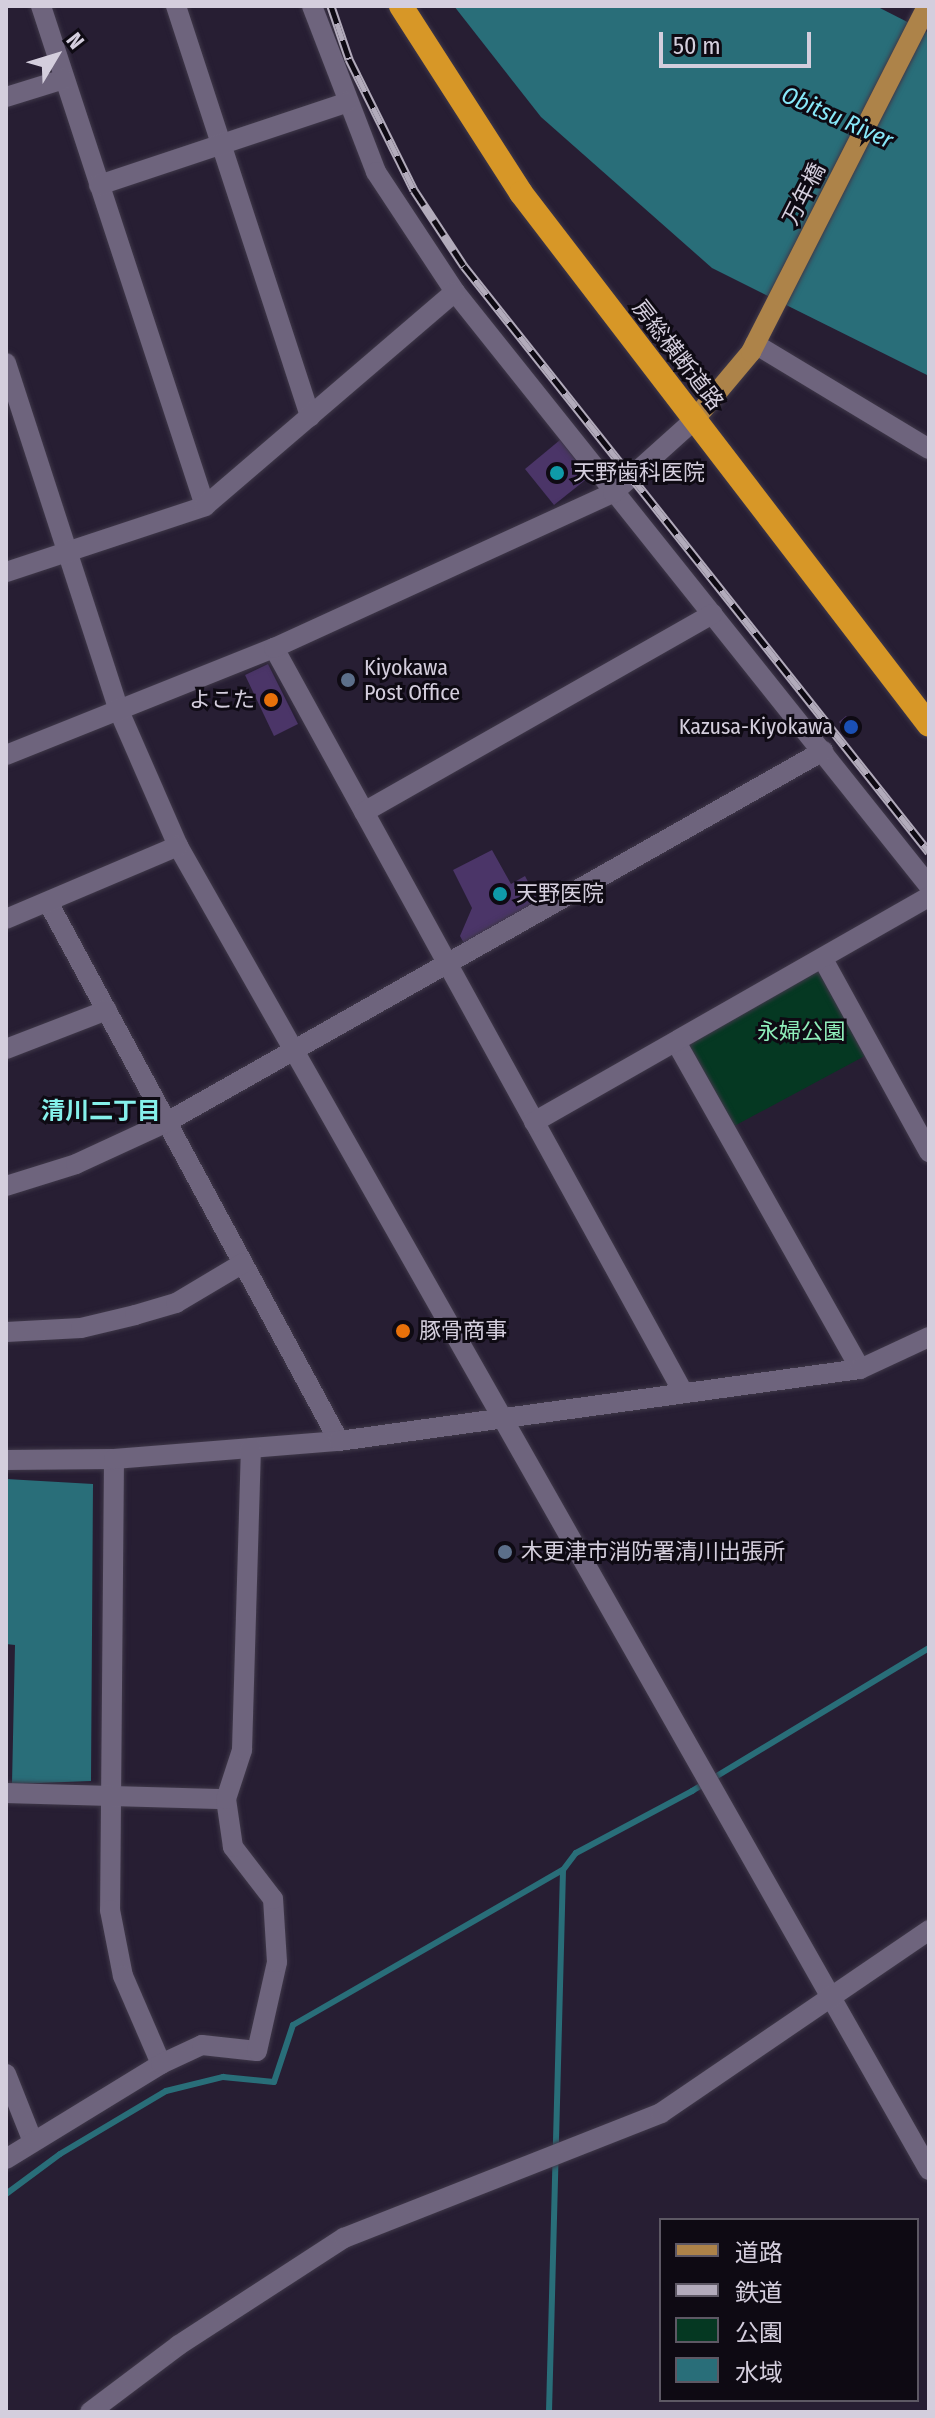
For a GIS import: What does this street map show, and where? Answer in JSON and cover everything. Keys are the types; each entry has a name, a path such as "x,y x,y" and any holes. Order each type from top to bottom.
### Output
{"highway":[{"name":"房総横断道路","path":"401,6 521,193 694,420 785,531 929,725"}],"main road":[{"name":"万年橋","path":"694,420 755,344 927,6"}],"street":[{"path":"41,6 205,506"},
{"path":"176,6 310,417"},
{"path":"312,6 346,103 376,172 455,292 929,886"},
{"path":"6,97 64,79"},
{"path":"99,185 346,103"},
{"path":"6,572 205,506 455,292"},
{"path":"755,344 929,449"},
{"path":"6,363 119,711 178,846 505,1417 929,2170"},
{"path":"6,755 274,648 613,493 694,420"},
{"path":"364,812 713,614"},
{"path":"274,648 683,1392"},
{"path":"6,1186 76,1164 167,1122 823,751"},
{"path":"6,919 49,904 178,846"},
{"path":"534,1122 824,961 929,897"},
{"path":"49,904 339,1441"},
{"path":"824,961 929,1152"},
{"path":"6,1049 107,1010"},
{"path":"676,1042 860,1369"},
{"path":"6,1332 81,1328 135,1315 176,1303 243,1263"},
{"path":"6,1460 114,1459 339,1441 860,1369 929,1337"},
{"path":"6,2159 161,2064 202,2045 257,2051 277,1962 273,1899 233,1847 226,1799 242,1750 251,1448"},
{"path":"114,1459 110,1910 115,1944 135,2010 161,2064"},
{"path":"6,1793 226,1799"},
{"path":"90,2412 179,2345 344,2238 661,2113 929,1930"},
{"path":"6,2074 33,2142"}],"green space":[{"name":"永婦公園","path":"824,961 874,1051 725,1131 676,1042"}],"water":[{"name":"Obitsu River","path":"454,6 876,6 929,33 929,376 712,268 541,117"},
{"path":"6,1479 93,1484 91,1781 12,1784 15,1645 6,1644"}],"building":[{"name":"天野歯科医院","path":"560,440 589,477 554,505 525,469"},
{"name":"よこた","path":"268,664 298,724 274,736 245,675"},
{"path":"846,716 859,732 852,738 839,722"},
{"name":"天野医院","path":"492,850 511,884 525,876 540,905 466,947 460,936 472,908 453,870"}],"waterway":[{"path":"6,2194 60,2154 166,2091 223,2077 274,2082 293,2025 563,1870 576,1853 692,1791 929,1648"},
{"path":"549,2412 563,1870"}],"railway":[{"path":"331,6 349,59 414,190 464,266 929,852"}],"place":[{"name":"天野歯科医院","path":"557,473"},
{"name":"Kiyokawa Post Office","path":"348,680"},
{"name":"よこた","path":"271,700"},
{"name":"Kazusa-Kiyokawa","path":"851,727"},
{"name":"天野医院","path":"500,894"},
{"name":"豚骨商事","path":"403,1331"},
{"name":"木更津市消防署清川出張所","path":"505,1552"}],"district":[{"name":"清川二丁目","path":"101,1112"}]}
